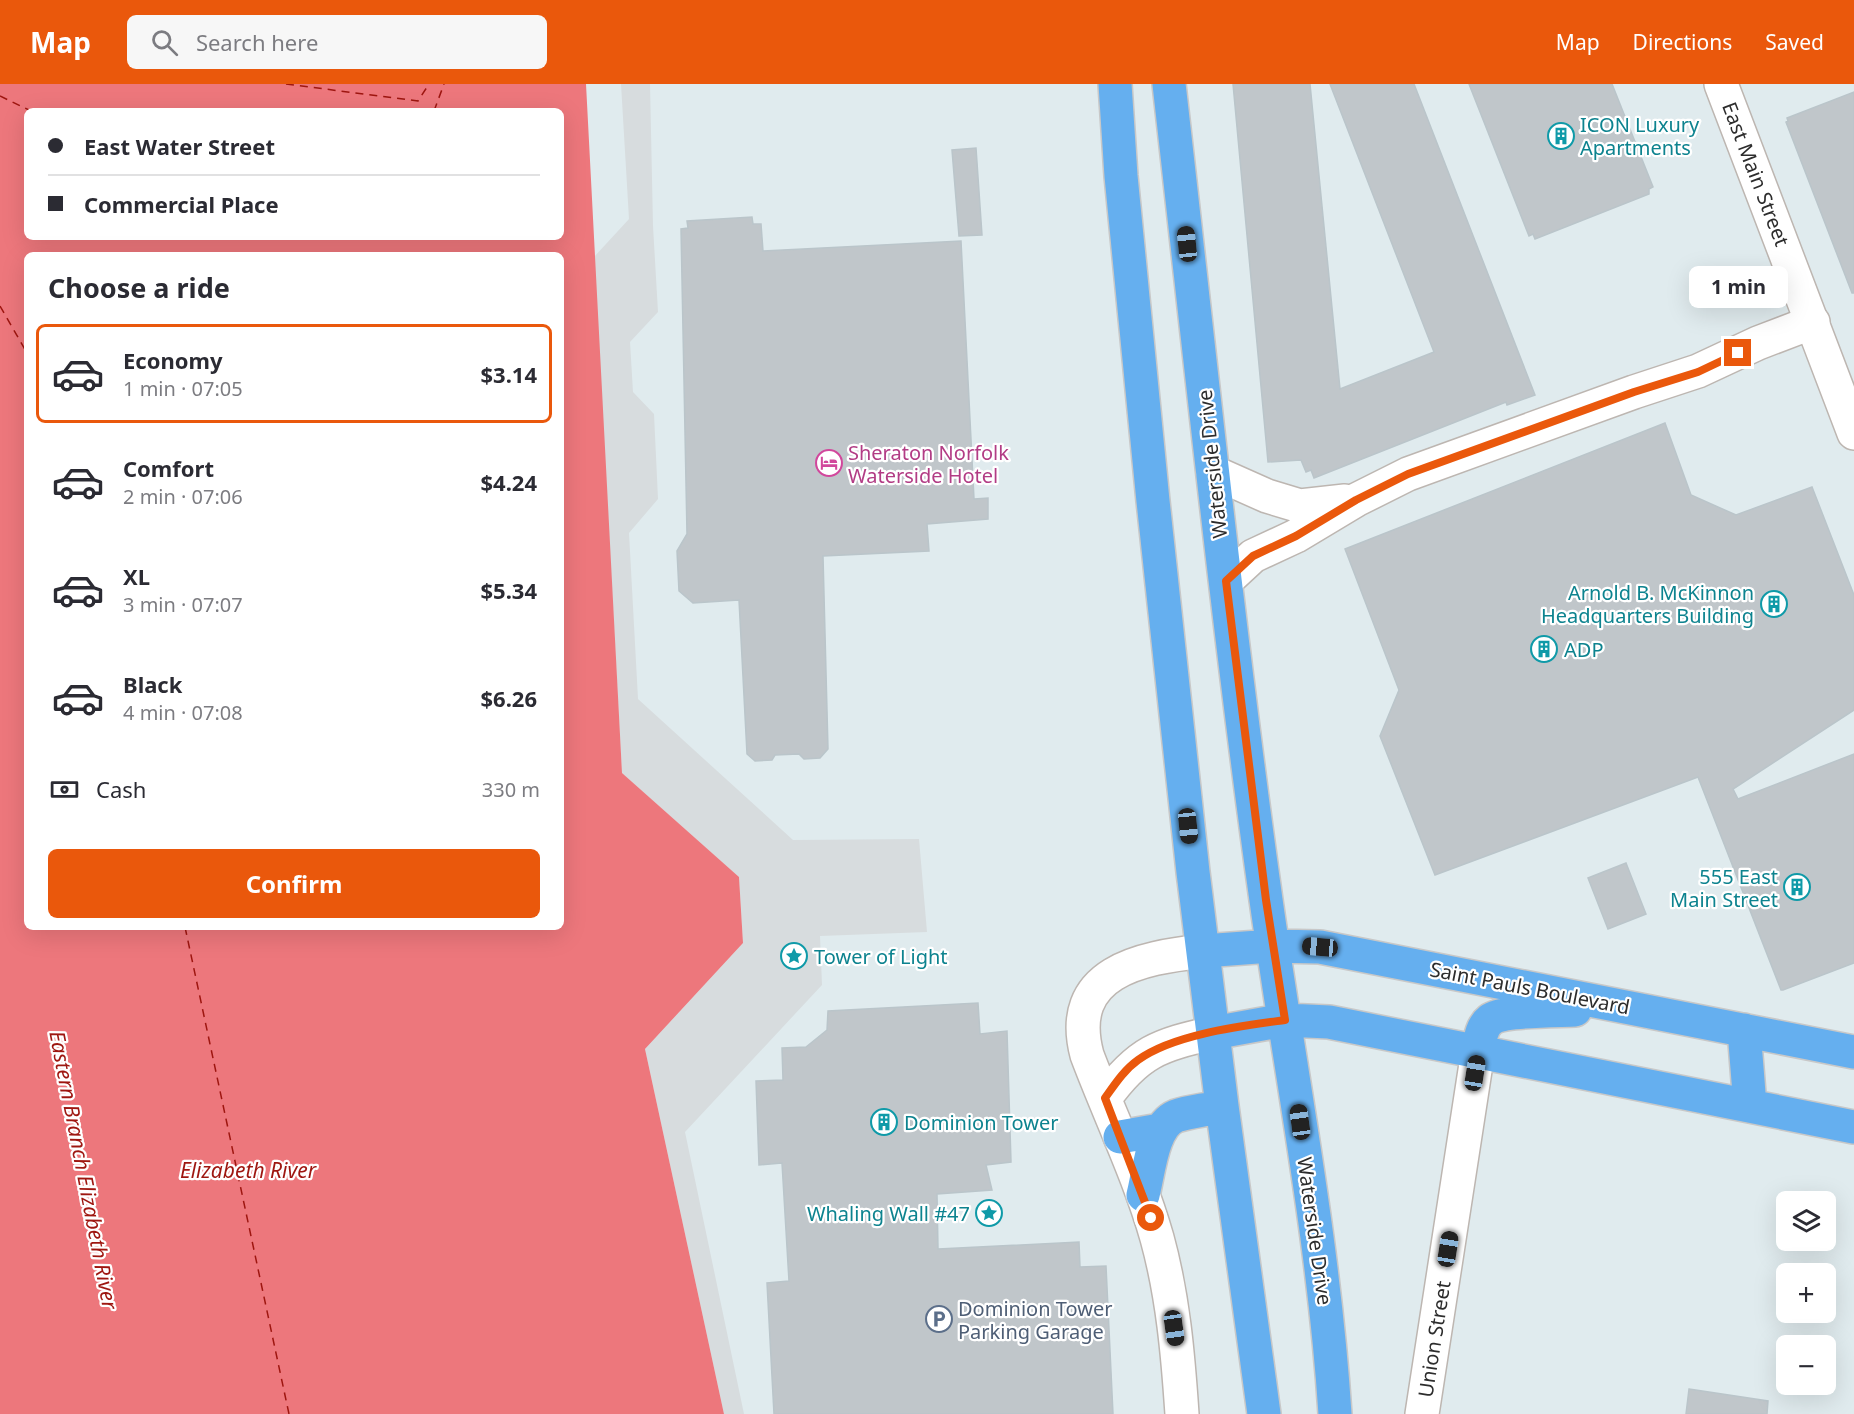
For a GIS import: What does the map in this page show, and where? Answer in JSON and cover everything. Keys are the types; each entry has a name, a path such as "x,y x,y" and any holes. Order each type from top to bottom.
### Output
{"main road":[{"path":"1115,84 1121,176 1153,501 1203,951 1264,1414"},
{"name":"Waterside Drive","path":"1169,84 1226,581 1273,946 1324,1295 1335,1414"},
{"name":"Saint Pauls Boulevard","path":"1203,951 1273,946 1320,947 1854,1053"},
{"path":"1478,1051 1485,1025 1496,1017 1521,1012 1628,1007"},
{"path":"1213,1033 1285,1020 1329,1022 1854,1127"},
{"path":"1744,1030 1749,1106"},
{"path":"1120,1137 1160,1130 1176,1116 1222,1106"},
{"path":"1143,1195 1160,1130"}],"street":[{"name":"East Main Street","path":"1721,84 1852,423"},
{"path":"1226,581 1253,556 1296,536 1356,500 1408,474 1634,392 1698,372 1758,343 1813,322"},
{"path":"1213,472 1267,496 1299,506 1356,500"},
{"path":"1182,1414 1176,1342 1168,1288 1157,1238 1143,1195 1083,1043 1083,1018 1088,1000 1103,982 1127,967 1158,957 1203,951"},
{"path":"1105,1098 1127,1069 1139,1059 1166,1046 1213,1033"},
{"name":"Union Street","path":"1422,1414 1478,1051"}],"shaded area":[{"path":"621,84 650,84 653,226 658,312 630,342 633,392 654,414 658,499 629,533 638,699 793,840 919,839 927,932 820,936 822,985 685,1132 744,1414 724,1414 645,1049 743,943 739,877 622,773 594,257 629,219"}],"water":[{"name":"Elizabeth River","path":"0,84 586,84 622,773 739,877 743,943 645,1049 724,1414 0,1414"}],"building":[{"path":"1233,84 1310,84 1340,389 1434,352 1330,84 1414,84 1535,395 1507,405 1506,402 1314,478 1311,470 1306,472 1301,460 1268,462"},
{"name":"ICON Luxury Apartments","path":"1469,84 1612,84 1653,187 1649,189 1649,194 1535,239 1533,234 1529,236"},
{"path":"1854,92 1854,293 1852,293 1786,122 1787,118"},
{"path":"976,148 982,235 959,236 952,150"},
{"name":"Sheraton Norfolk Waterside Hotel","path":"752,217 753,224 761,224 763,251 961,241 974,499 988,498 988,519 927,524 929,551 823,556 828,749 820,758 804,759 799,754 775,755 772,760 755,761 747,754 739,600 693,603 679,591 677,551 687,534 681,229 688,228 687,221"},
{"name":"ADP","path":"1665,423 1691,495 1736,515 1812,487 1854,595 1854,710 1733,789 1738,799 1854,754 1854,963 1783,990 1781,990 1698,777 1435,875 1380,736 1399,690 1345,549"},
{"path":"1626,863 1646,914 1608,929 1588,878"},
{"path":"978,1003 980,1034 1007,1031 1011,1162 986,1165 992,1190 937,1194 938,1249 1079,1242 1080,1267 1106,1266 1113,1414 774,1414 767,1283 789,1281 782,1163 759,1165 756,1081 783,1080 782,1048 806,1047 827,1030 828,1011"},
{"path":"1689,1389 1768,1401 1767,1414 1686,1414"}],"ferry route":[{"path":"286,84 418,101 429,84"},
{"path":"435,108 444,84"},
{"path":"0,96 25,108"},
{"path":"0,306 24,348"},
{"path":"186,930 289,1414"}],"place":[{"name":"ICON Luxury Apartments","path":"1561,136"},
{"name":"Sheraton Norfolk Waterside Hotel","path":"829,463"},
{"name":"Arnold B. McKinnon Headquarters Building","path":"1774,604"},
{"name":"ADP","path":"1544,649"},
{"name":"555 East Main Street","path":"1797,887"},
{"name":"Tower of Light","path":"794,956"},
{"name":"Dominion Tower","path":"884,1122"},
{"name":"Whaling Wall #47","path":"989,1213"},
{"name":"Dominion Tower Parking Garage","path":"939,1319"}],"route":[{"path":"1151,1218 1105,1098 1127,1069 1139,1059 1166,1046 1239,1027 1285,1020 1266,900 1226,581 1253,556 1296,536 1356,500 1408,474 1634,392 1698,372 1738,353"}],"water label":[{"name":"Eastern Branch Elizabeth River","path":"84,1170"}]}
